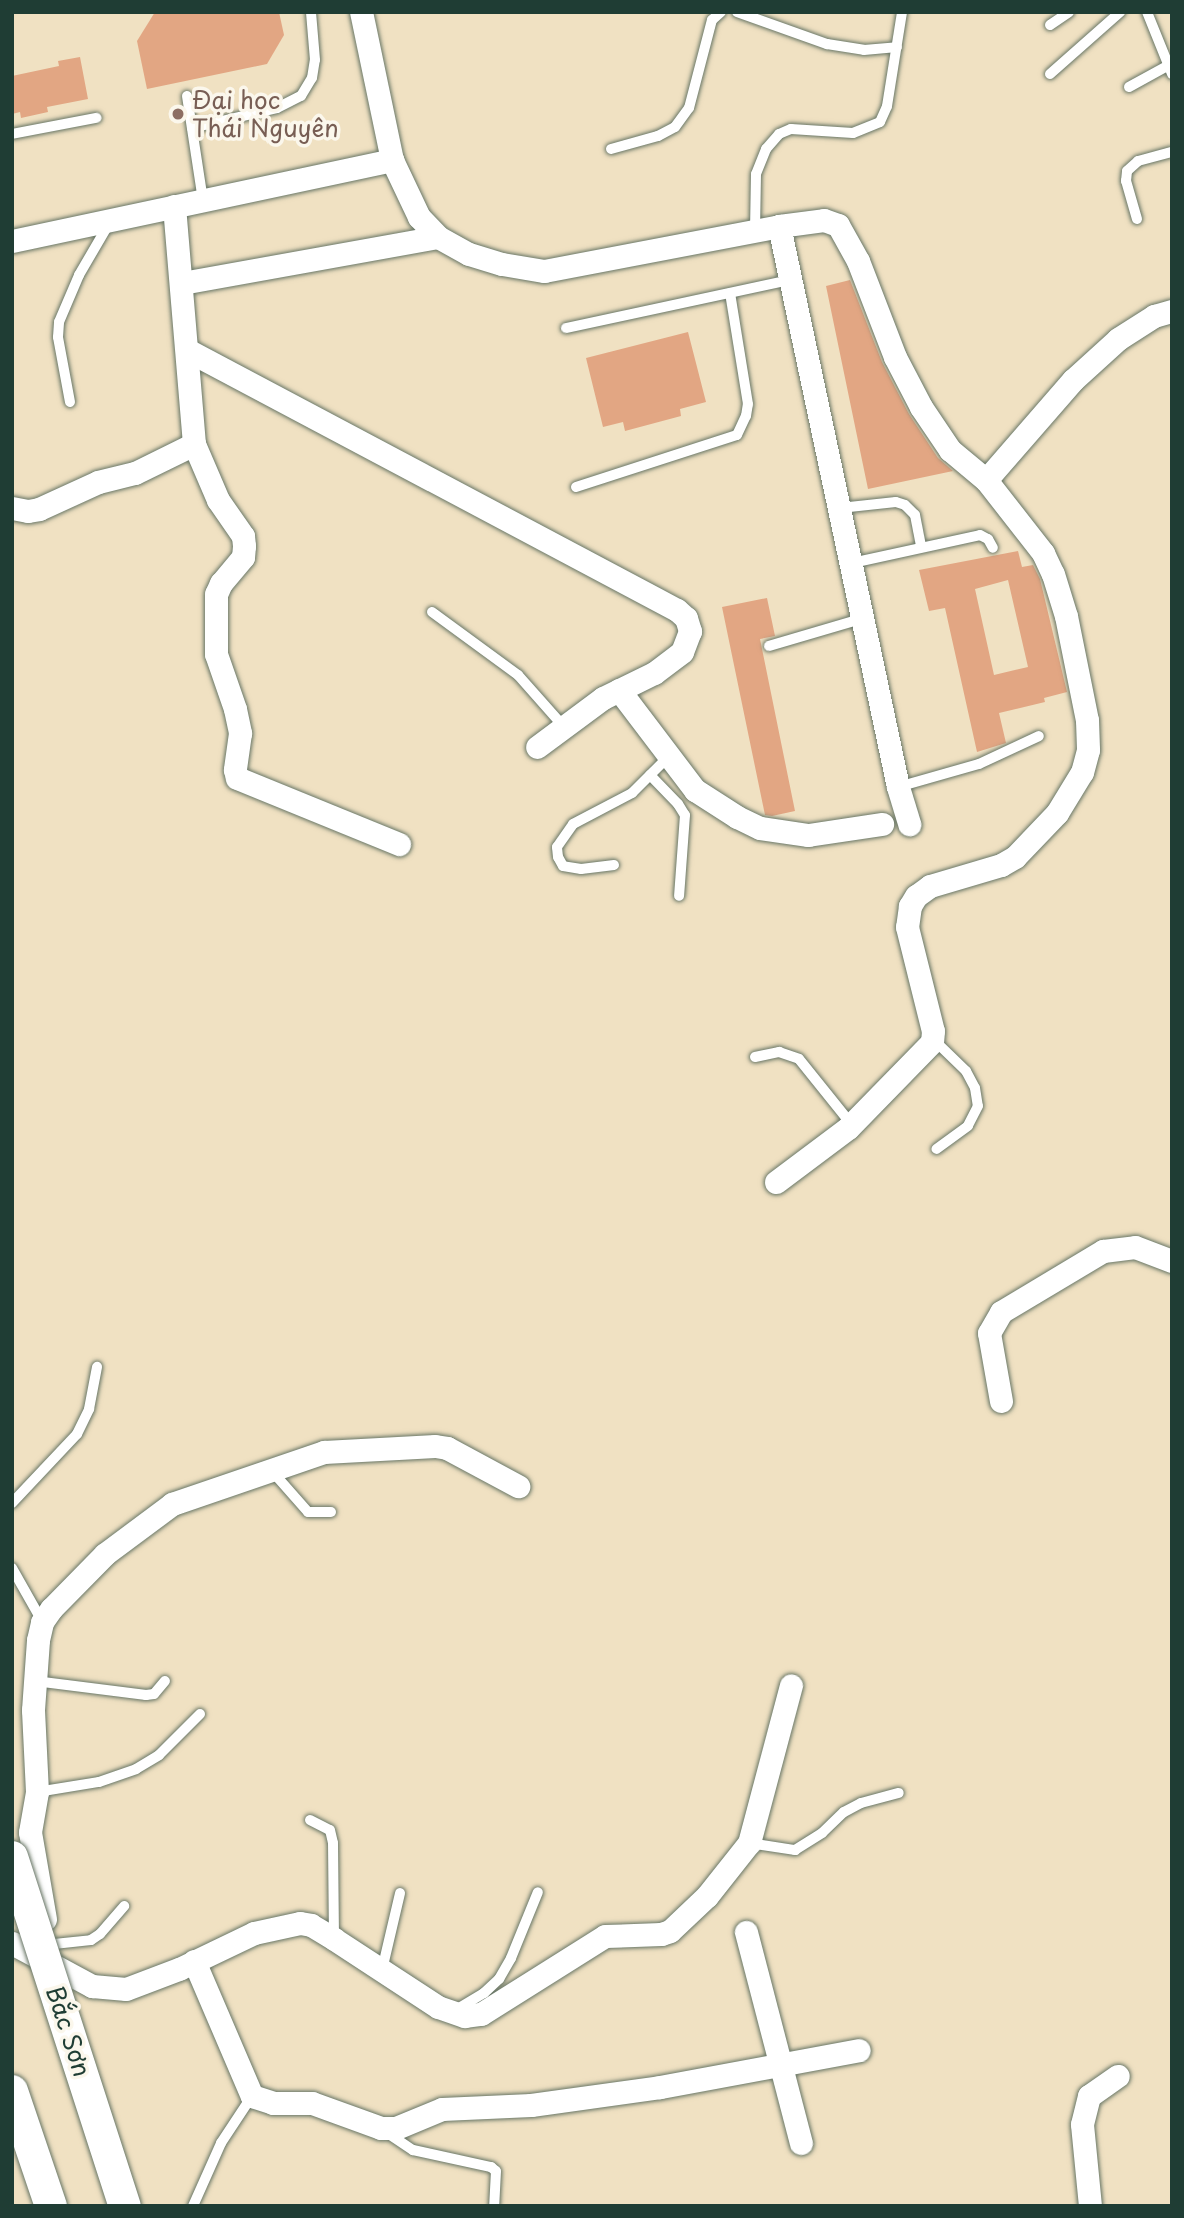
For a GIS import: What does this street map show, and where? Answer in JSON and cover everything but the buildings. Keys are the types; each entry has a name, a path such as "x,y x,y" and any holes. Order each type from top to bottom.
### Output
{"main road":[{"name":"Bắc Sơn","path":"12,1857 125,2206"},
{"path":"12,2091 51,2206"}],"street":[{"path":"361,12 392,160 419,218 438,237 469,254 502,264 544,271 779,226 824,220 844,231 895,357 921,407 950,450 986,480 1044,553 1053,573 1087,720 1088,750 1074,789 1057,813 1014,858 1001,865 930,886 909,906 908,927 933,1039 852,1125 776,1182"},
{"path":"12,241 392,160"},
{"path":"174,206 189,351 194,444 204,471 243,536 243,557 226,576 216,594 216,654 235,709 240,733 234,770 237,778 399,844"},
{"path":"779,226 898,787 909,824"},
{"path":"182,283 438,237"},
{"path":"986,480 1073,380 1118,339 1154,316 1172,311"},
{"path":"189,351 677,610 686,618 691,631 682,652 654,673 619,690 537,747"},
{"path":"12,508 28,512 39,509 98,482 135,473 194,444"},
{"path":"619,690 695,790 760,828 808,835 882,824"},
{"path":"1001,1401 989,1333 1001,1312 1103,1251 1135,1247 1172,1261"},
{"path":"65,1971 43,1908 30,1832 37,1792 33,1710 35,1681 42,1622 51,1609 106,1554 156,1513 172,1504 324,1452 435,1446 447,1448 518,1486"},
{"path":"12,1943 92,1986 125,1989 146,1983 236,1940 292,1924 311,1925 451,2012 464,2017 481,2014 605,1936 661,1934 670,1931 707,1896 748,1843 791,1685"},
{"path":"746,1932 801,2143"},
{"path":"194,1961 252,2096 273,2103 312,2103 381,2128 396,2128 442,2109 531,2105 660,2087 859,2050"},
{"path":"1090,2206 1082,2124 1089,2096 1118,2076"}],"lane":[{"path":"192,128 277,108 300,96 312,78 315,60 311,12"},
{"path":"611,149 658,136 676,127 689,108 712,20 721,12"},
{"path":"737,12 827,44 864,50 897,47"},
{"path":"755,230 756,174 766,149 779,134 791,129 853,133 880,122 887,106 902,12"},
{"path":"1050,25 1069,12"},
{"path":"1050,74 1120,12"},
{"path":"1129,87 1170,70 1147,12"},
{"path":"187,96 203,200"},
{"path":"12,134 96,118"},
{"path":"1138,219 1126,181 1127,171 1138,161 1172,152"},
{"path":"70,402 58,337 59,322 79,275 112,219"},
{"path":"566,328 790,280"},
{"path":"576,486 737,435 746,416 747,387 730,293"},
{"path":"840,508 896,502 905,505 915,515 921,547"},
{"path":"852,563 980,535 988,539 993,548"},
{"path":"432,612 518,675 564,727"},
{"path":"769,646 864,618"},
{"path":"898,787 979,764 1039,736"},
{"path":"614,865 581,869 563,866 557,847 573,824 620,801 668,757"},
{"path":"650,775 685,815 679,896"},
{"path":"933,1039 966,1071 975,1088 978,1106 968,1126 936,1149"},
{"path":"755,1057 779,1052 799,1059 852,1125"},
{"path":"12,1503 77,1434 89,1409 97,1367"},
{"path":"271,1470 308,1512 331,1512"},
{"path":"12,1568 42,1622"},
{"path":"35,1681 145,1695 154,1693 165,1681"},
{"path":"37,1792 99,1782 136,1769 159,1755 200,1714"},
{"path":"748,1843 795,1850 822,1833 844,1812 861,1803 899,1793"},
{"path":"310,1819 330,1830 333,1843 334,1939"},
{"path":"451,2012 484,1993 499,1979 511,1958 538,1892"},
{"path":"382,1970 400,1893"},
{"path":"54,1944 91,1940 100,1934 124,1906"},
{"path":"193,2206 205,2172 252,2096"},
{"path":"381,2128 413,2150 491,2167 496,2171 494,2206"}],"place":[{"name":"Đại học Thái Nguyên","path":"178,114"}]}
